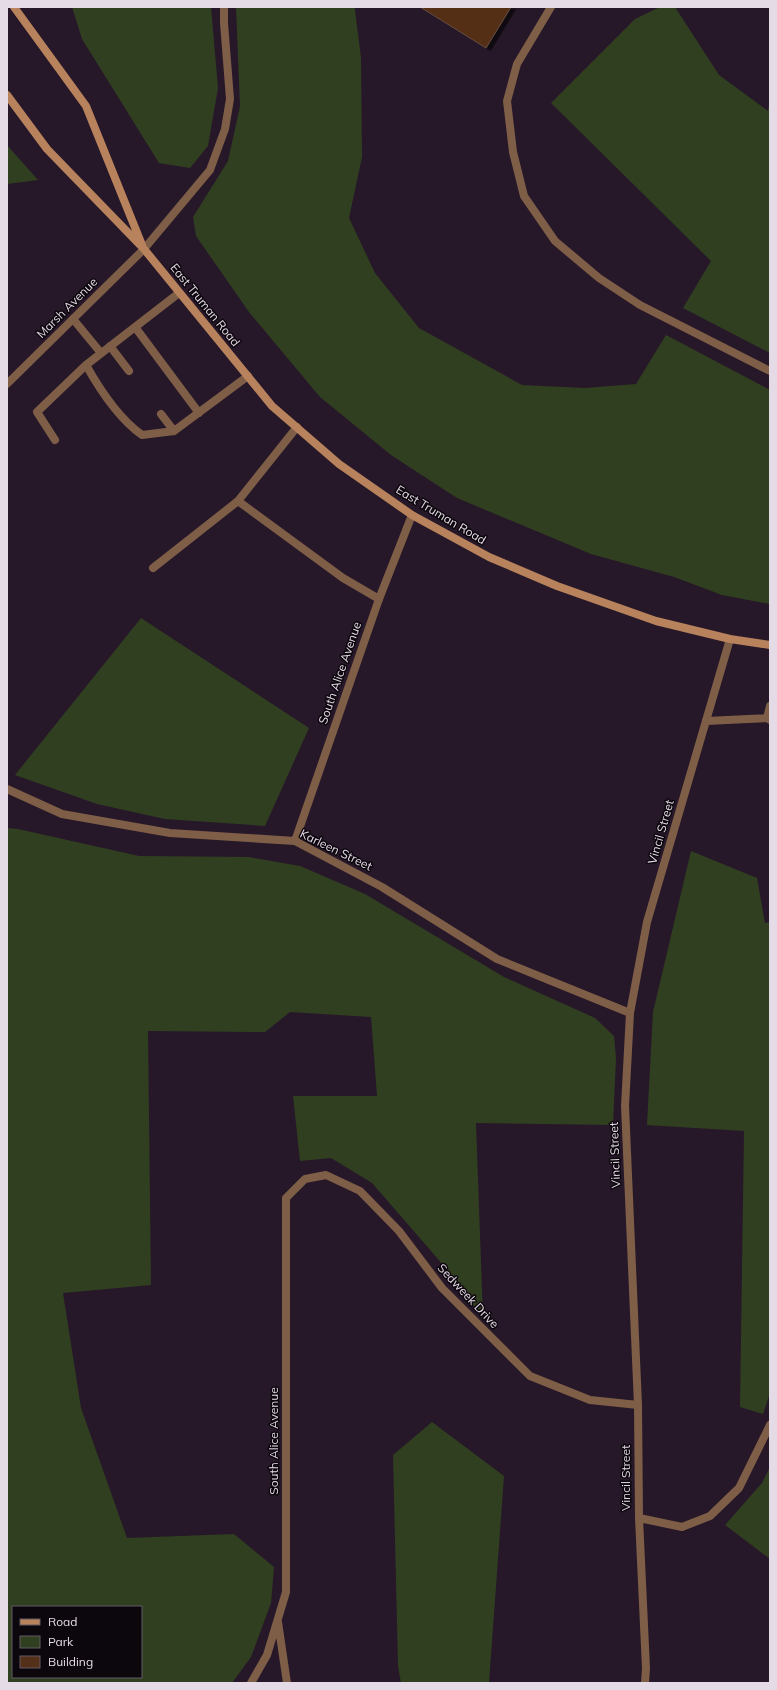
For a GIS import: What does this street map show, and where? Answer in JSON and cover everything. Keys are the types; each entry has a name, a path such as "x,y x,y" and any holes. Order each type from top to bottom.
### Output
{"main road":[{"name":"East Truman Road","path":"14,7 86,106 144,250"},
{"name":"East Truman Road","path":"7,95 47,149 144,250 272,406 339,464 412,514 489,557 557,586 656,621 730,639 770,645"}],"street":[{"name":"Marsh Avenue","path":"7,384 144,250 210,170 225,129 230,99 224,7"},
{"path":"551,7 517,64 507,101 513,152 524,196 555,241 599,278 640,304 770,371"},
{"path":"55,440 37,412 86,365 180,293"},
{"path":"73,319 101,353"},
{"path":"135,327 200,413"},
{"path":"110,346 129,371"},
{"path":"86,365 99,386 131,427 142,435 174,431 248,376"},
{"path":"161,414 174,431"},
{"path":"153,568 238,501 297,427"},
{"path":"238,501 343,578 379,599"},
{"name":"South Alice Avenue","path":"295,841 379,599 412,514"},
{"name":"Vincil Street","path":"645,1683 646,1668 638,1518 638,1405 625,1106 630,1013 647,922 730,639"},
{"path":"706,720 768,719 770,706"},
{"name":"Karleen Street","path":"7,789 62,814 170,834 295,841 382,887 497,959 630,1013"},
{"name":"Sedweek Drive","path":"286,1198 305,1178 326,1175 360,1191 399,1231 442,1288 530,1376 590,1400 638,1405"},
{"name":"South Alice Avenue","path":"286,1198 286,1592 278,1619 287,1683"},
{"path":"638,1518 682,1527 710,1516 739,1488 770,1425"},
{"path":"251,1683 267,1655 278,1619"}],"green space":[{"path":"72,7 211,7 218,88 208,146 190,168 159,163 82,39"},
{"path":"236,7 355,7 361,58 362,157 349,218 375,273 419,328 522,385 585,388 636,384 666,335 770,390 770,604 722,595 674,577 591,554 457,498 391,455 320,397 249,312 196,236 193,217 228,161 240,106"},
{"path":"660,7 675,7 719,75 768,111 770,98 770,353 683,308 711,261 551,103 635,19"},
{"path":"7,145 38,180 7,184"},
{"path":"141,618 309,728 265,826 165,819 97,804 15,775"},
{"path":"7,828 18,829 139,856 249,857 300,866 365,894 504,977 595,1018 614,1036 616,1058 613,1125 476,1123 483,1318 438,1259 372,1183 331,1158 300,1161 293,1096 377,1096 371,1017 290,1012 265,1032 148,1031 151,1285 63,1293 81,1408 127,1538 234,1534 274,1567 271,1603 251,1657 232,1683 7,1683"},
{"path":"691,851 757,878 765,923 770,922 770,1393 763,1414 740,1407 744,1131 647,1125 653,1012"},
{"path":"432,1422 504,1476 489,1683 401,1683 398,1666 393,1455"},
{"path":"770,1467 770,1559 725,1525 762,1483"}],"building":[{"path":"420,7 511,7 486,48"}]}
